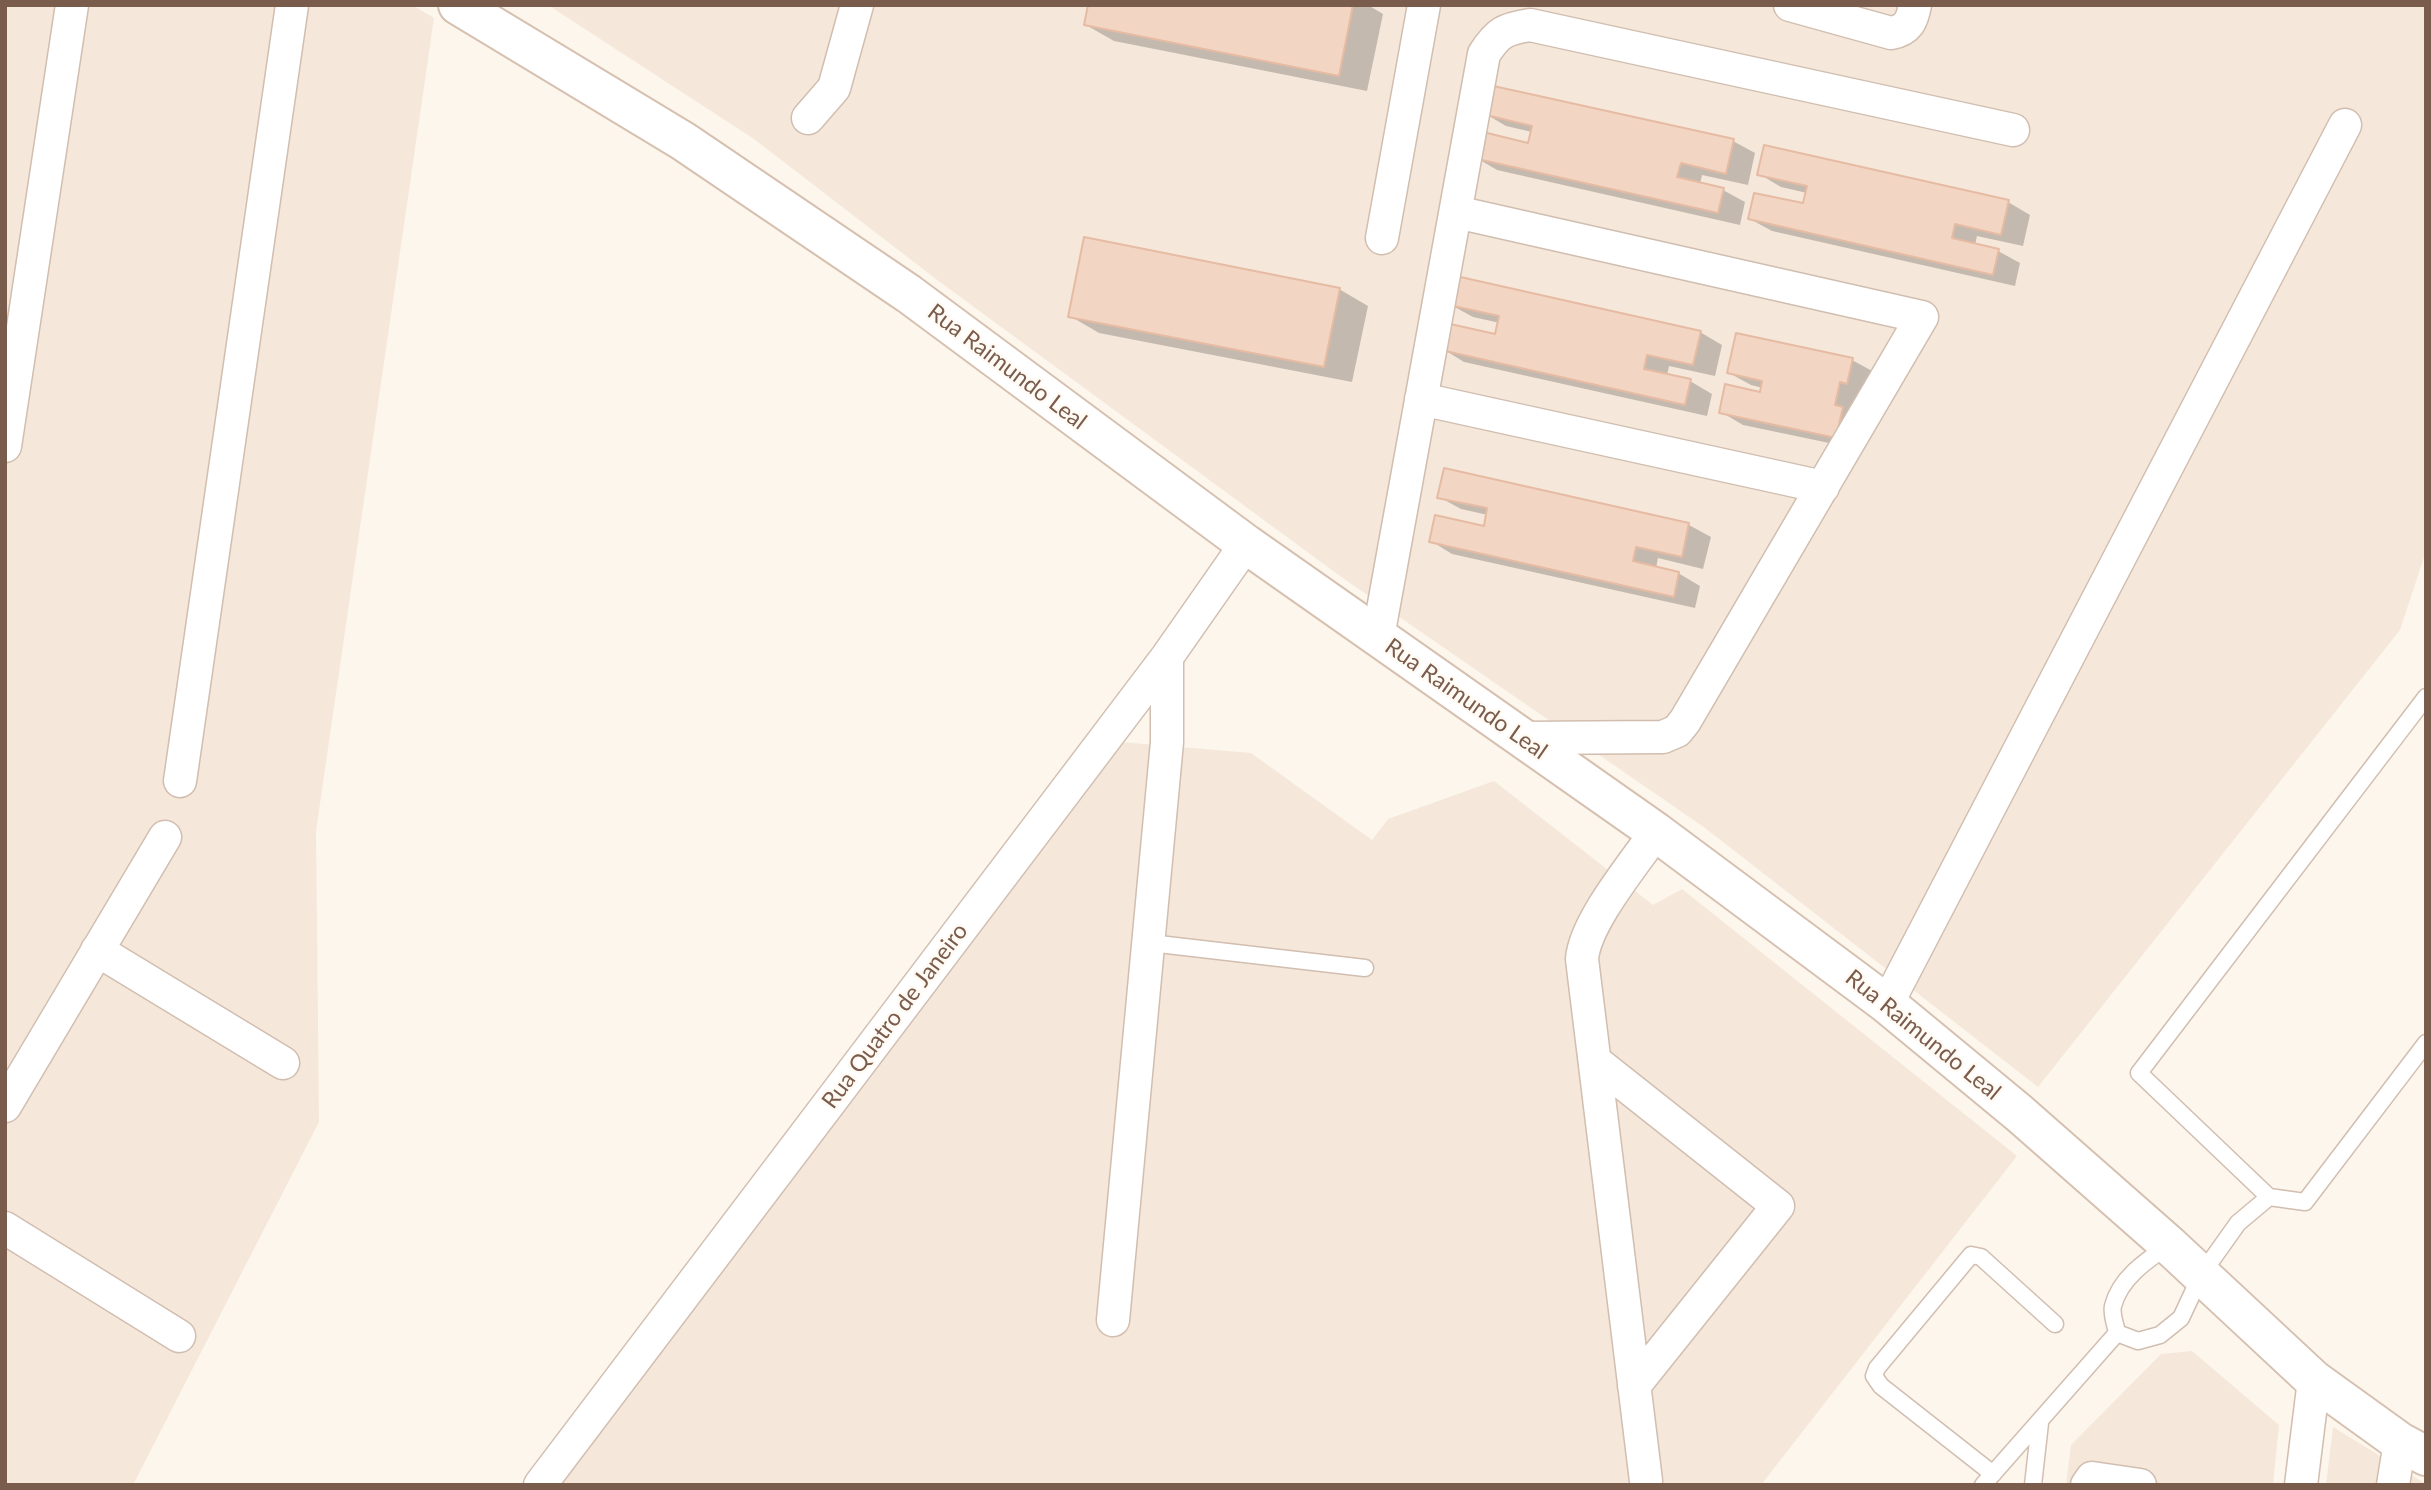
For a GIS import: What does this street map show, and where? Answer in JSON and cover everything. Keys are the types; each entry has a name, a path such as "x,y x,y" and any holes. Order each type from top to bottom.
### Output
{"street":[{"path":"5,446 72,5"},
{"path":"180,781 292,5"},
{"name":"Rua Raimundo Leal","path":"458,5 682,141 909,294 1246,544 1656,832 1887,1004 2020,1113 2169,1245 2314,1380 2413,1449"},
{"path":"808,118 834,88 857,5"},
{"path":"1382,238 1424,5"},
{"path":"1790,5 1891,33 1902,31 1909,25 1915,5"},
{"path":"1378,636 1485,54 1493,39 1508,28 1531,24 2013,130"},
{"path":"1887,1004 2345,125"},
{"path":"1456,212 1922,317 1677,731 1663,737 1521,737"},
{"path":"1421,398 1823,486"},
{"name":"Rua Quatro de Janeiro","path":"540,1485 1167,657 1246,544"},
{"path":"1113,1320 1167,742 1167,657"},
{"path":"1646,1481 1582,959 1583,946 1591,926 1656,832"},
{"path":"5,1106 165,837"},
{"path":"97,950 283,1063"},
{"path":"1595,1061 1777,1206 1634,1386"},
{"path":"5,1228 179,1336"},
{"path":"2301,1485 2314,1380"},
{"path":"2393,1485 2413,1449"},
{"path":"2087,1485 2092,1478 2140,1485"}],"lane":[{"path":"2426,697 2139,1073 2269,1197 2305,1202 2426,1043"},
{"path":"1150,943 1364,968"},
{"path":"2117,1334 2138,1341 2160,1335 2181,1318 2201,1275 2238,1223 2269,1197"},
{"path":"2117,1334 2112,1308 2124,1283 2146,1261 2169,1245"},
{"path":"2054,1324 1981,1257 1970,1255 1877,1368 1874,1376 1881,1387 1988,1479 2117,1334"},
{"path":"2033,1485 2040,1423"}],"shaded area":[{"path":"5,5 412,5 434,18 316,831 319,1122 133,1485 5,1485"},
{"path":"548,5 2426,5 2426,551 2400,630 2038,1087 1705,828 1340,576 936,279 754,139"},
{"path":"1109,741 1251,753 1372,840 1388,819 1494,781 1653,905 1682,889 2017,1156 1761,1485 559,1485"},
{"path":"2192,1351 2279,1425 2273,1485 2066,1485 2071,1445 2161,1354"},
{"path":"2333,1427 2426,1484 2426,1485 2326,1485"}],"building":[{"path":"1088,5 1353,5 1339,76 1084,25"},
{"path":"1489,85 1734,139 1726,174 1681,163 1677,177 1724,188 1718,213 1473,158 1479,131 1528,143 1532,126 1482,114"},
{"path":"1764,145 2009,200 2001,235 1955,224 1952,238 1999,249 1993,275 1748,219 1754,193 1803,203 1807,186 1757,175"},
{"path":"1084,237 1340,288 1324,367 1068,317"},
{"path":"1456,276 1701,331 1693,365 1647,355 1644,369 1691,379 1685,405 1441,350 1446,323 1495,334 1499,316 1449,305"},
{"path":"1736,333 1853,358 1847,384 1840,382 1835,405 1843,407 1836,438 1719,413 1725,384 1760,392 1762,381 1727,373"},
{"path":"1444,468 1689,523 1682,557 1636,547 1633,561 1679,572 1674,597 1429,542 1435,515 1484,526 1487,508 1437,498"}]}
